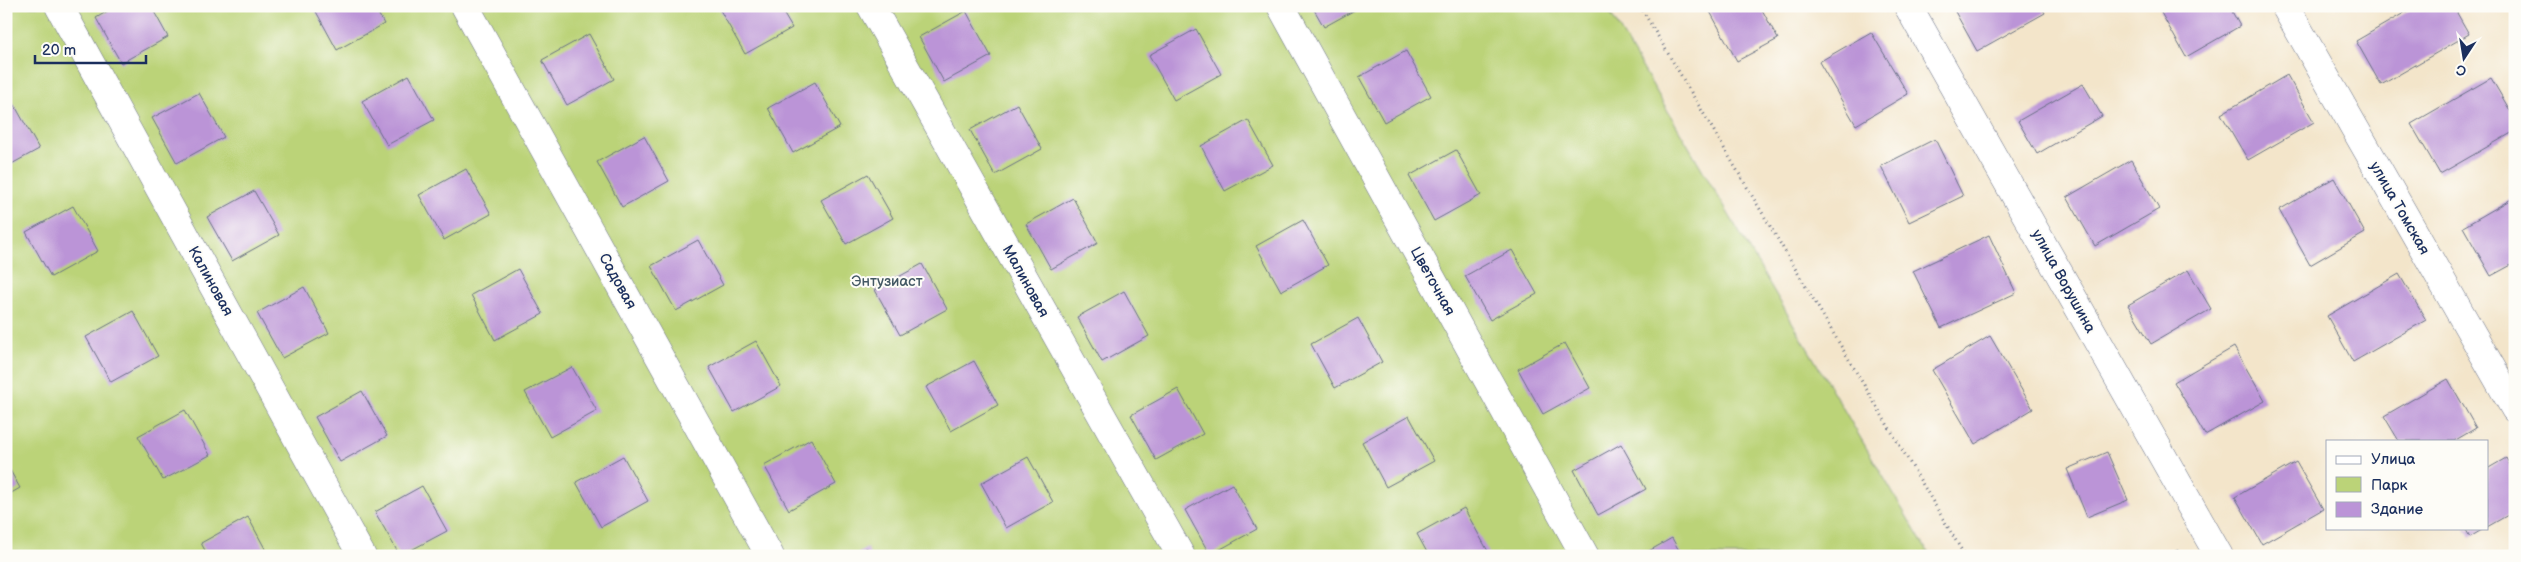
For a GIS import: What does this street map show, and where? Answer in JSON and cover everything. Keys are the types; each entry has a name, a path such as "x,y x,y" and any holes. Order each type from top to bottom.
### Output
{"street":[{"name":"Калиновая","path":"59,6 362,556"},
{"name":"Садовая","path":"465,6 770,556"},
{"name":"Малиновая","path":"871,6 1181,556"},
{"name":"Цветочная","path":"1282,6 1585,556"},
{"name":"улица Ворушина","path":"1908,6 2219,556"},
{"name":"улица Томская","path":"2285,6 2515,409"}],"path":[{"path":"1640,6 1964,556"}],"green space":[{"name":"Энтузиаст","path":"6,6 1606,6 1930,556 6,556"}],"building":[{"path":"116,6 151,6 168,37 121,63 96,18"},
{"path":"313,6 374,6 384,24 337,50"},
{"path":"725,6 779,6 792,28 745,54 720,10"},
{"path":"1312,6 1362,6 1324,27"},
{"path":"1707,6 1760,6 1778,39 1737,61"},
{"path":"1956,6 2041,6 2045,13 1977,51 1953,8"},
{"path":"2167,6 2229,6 2240,26 2186,57 2160,11"},
{"path":"2416,6 2453,6 2469,34 2381,85 2356,41"},
{"path":"966,11 991,56 944,82 919,37"},
{"path":"1196,29 1221,74 1174,100 1149,55"},
{"path":"1871,32 1908,94 1856,125 1819,62"},
{"path":"589,34 614,79 567,105 542,60"},
{"path":"1406,51 1431,96 1384,122 1359,77"},
{"path":"409,75 434,120 387,145 362,101"},
{"path":"2287,75 2314,122 2248,160 2221,114"},
{"path":"2491,78 2515,119 2515,131 2440,174 2411,124"},
{"path":"815,82 840,127 793,153 768,108"},
{"path":"2083,84 2102,116 2037,154 2018,121"},
{"path":"199,93 224,137 177,163 152,118"},
{"path":"14,104 39,149 6,167 6,108"},
{"path":"1017,104 1042,149 995,175 970,130"},
{"path":"1248,120 1273,165 1225,191 1201,146"},
{"path":"644,136 669,181 622,207 597,162"},
{"path":"1935,139 1963,196 1909,222 1881,166"},
{"path":"1456,150 1481,195 1434,221 1409,176"},
{"path":"2131,160 2159,209 2095,246 2067,197"},
{"path":"466,169 491,214 444,240 419,195"},
{"path":"868,174 893,218 846,244 821,200"},
{"path":"2334,178 2365,233 2310,265 2279,210"},
{"path":"254,191 279,235 232,261 207,217"},
{"path":"2515,197 2515,263 2491,276 2463,227"},
{"path":"1073,198 1098,243 1051,269 1026,224"},
{"path":"73,206 98,251 51,277 26,232"},
{"path":"1303,220 1328,265 1281,291 1256,246"},
{"path":"1989,235 2016,293 1941,328 1913,271"},
{"path":"698,240 723,285 676,311 651,266"},
{"path":"1512,250 1537,294 1490,320 1465,276"},
{"path":"922,264 947,309 900,335 875,290"},
{"path":"518,269 543,314 495,340 471,295"},
{"path":"2188,270 2211,309 2151,344 2128,305"},
{"path":"2399,274 2426,320 2353,362 2327,316"},
{"path":"304,287 329,333 282,358 257,313"},
{"path":"1124,291 1149,336 1102,362 1077,317"},
{"path":"133,311 158,356 111,382 86,337"},
{"path":"1358,318 1382,362 1335,388 1311,344"},
{"path":"1990,336 2033,409 1975,444 1932,370"},
{"path":"756,341 781,386 734,412 709,367"},
{"path":"1565,343 1590,388 1543,414 1518,369"},
{"path":"2234,347 2265,401 2205,435 2174,382"},
{"path":"974,361 998,405 951,431 926,387"},
{"path":"572,367 597,411 550,437 525,392"},
{"path":"2448,379 2476,428 2456,440 2398,440 2384,416"},
{"path":"1178,389 1203,434 1156,460 1131,415"},
{"path":"362,391 387,436 340,462 315,417"},
{"path":"185,410 210,455 163,480 138,436"},
{"path":"1409,416 1434,461 1386,487 1362,442"},
{"path":"811,439 836,484 789,510 764,465"},
{"path":"1621,444 1646,489 1598,515 1574,470"},
{"path":"2107,452 2128,500 2087,517 2067,469"},
{"path":"623,456 648,501 601,527 576,482"},
{"path":"1028,457 1053,502 1006,528 981,483"},
{"path":"2506,458 2515,474 2515,511 2488,526 2488,468"},
{"path":"2296,462 2323,509 2262,544 2235,497"},
{"path":"6,463 20,488 6,496"},
{"path":"1232,484 1257,529 1210,555 1185,510"},
{"path":"422,486 447,531 400,556 375,512"},
{"path":"1464,508 1489,553 1483,556 1429,556 1417,534"},
{"path":"248,517 269,556 208,556 201,543"},
{"path":"2466,530 2482,530 2470,537"},
{"path":"1672,538 1682,556 1640,556"},
{"path":"867,548 871,556 853,556"},
{"path":"2178,550 2180,556 2164,556"}]}
